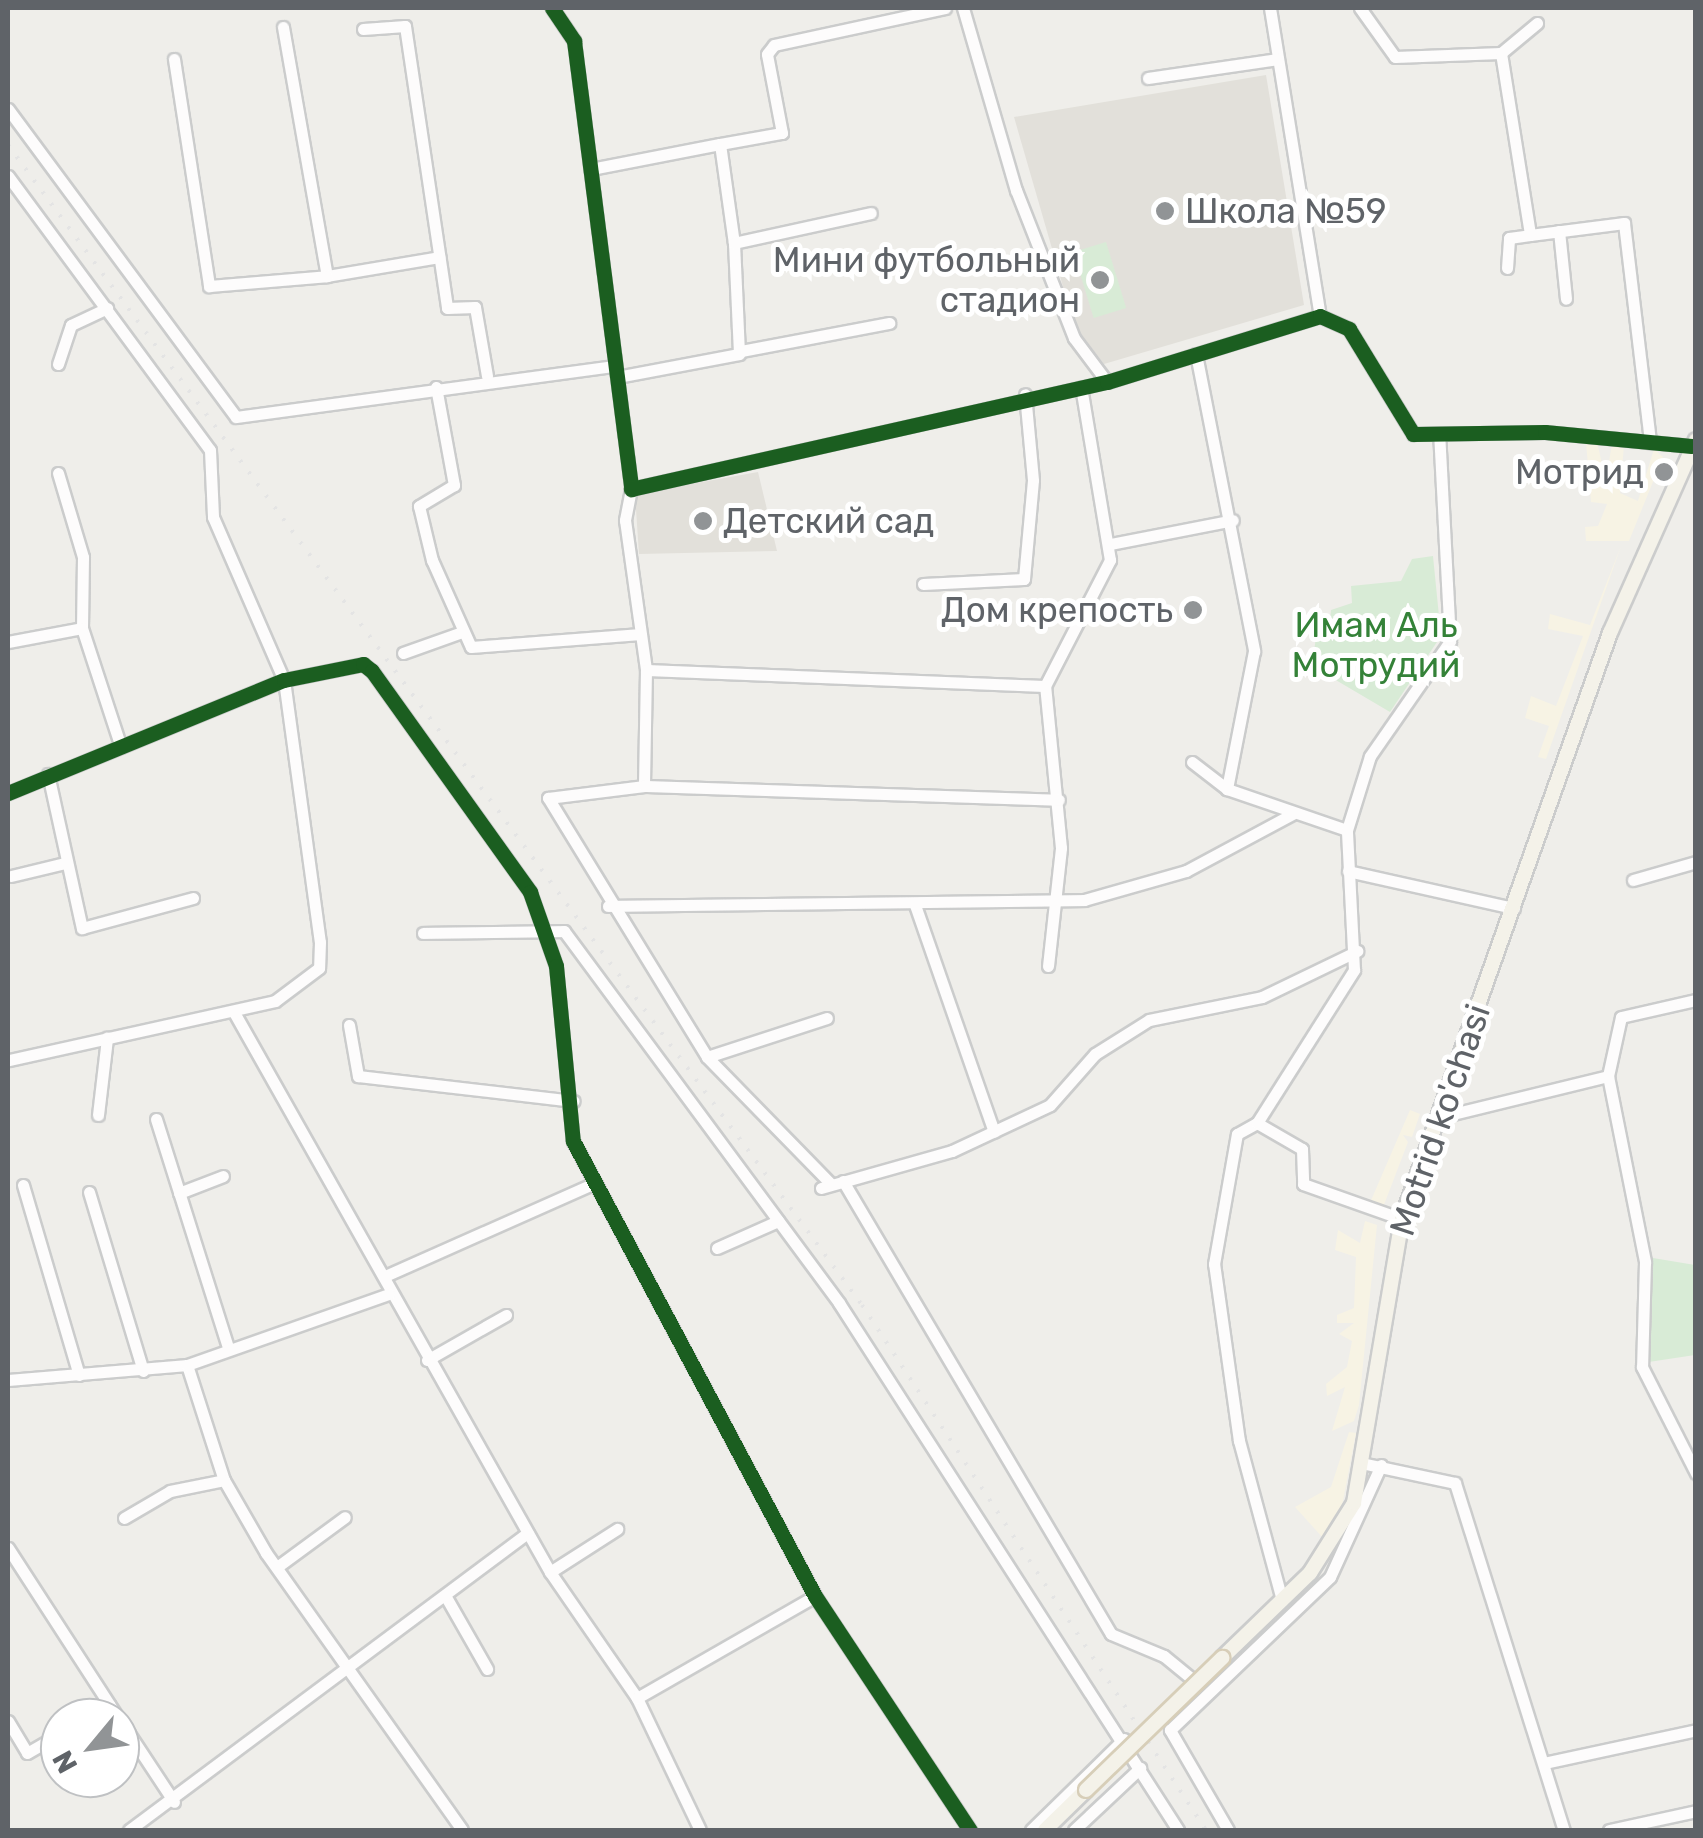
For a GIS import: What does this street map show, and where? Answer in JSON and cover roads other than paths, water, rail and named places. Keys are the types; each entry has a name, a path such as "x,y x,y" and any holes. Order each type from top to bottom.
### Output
{"main road":[{"name":"Motrid ko'chasi","path":"1045,1830 1282,1600 1340,1531 1374,1464 1402,1219 1610,633 1693,443"}],"street":[{"path":"552,8 574,41 631,489 625,520 646,670 644,786"},
{"path":"590,170 782,133 767,54 774,45 945,8"},
{"path":"963,8 1016,190 1074,338 1107,382"},
{"path":"1270,8 1320,316"},
{"path":"1360,8 1395,57 1502,53 1537,23"},
{"path":"283,26 327,276"},
{"path":"363,29 404,26 447,308 475,306 487,376"},
{"path":"1502,53 1530,235"},
{"path":"174,60 210,286 327,276 439,257"},
{"path":"1148,78 1278,60"},
{"path":"8,109 236,417 487,376 616,371 889,323"},
{"path":"720,144 734,242 741,351"},
{"path":"8,176 210,450 213,517 284,680 319,968 275,1001 235,1014 8,1060"},
{"path":"734,242 871,212"},
{"path":"1507,268 1509,238 1624,222 1650,442"},
{"path":"1559,231 1566,299"},
{"path":"58,364 71,325 107,308"},
{"path":"631,489 762,466 1025,394 1107,382 1320,316 1349,328 1413,434 1693,443"},
{"path":"1196,354 1233,520 1254,672 1227,789"},
{"path":"436,387 454,486 419,506 462,632 471,647 641,634"},
{"path":"1048,966 1059,800 1045,686 1101,591 1110,544 1081,388"},
{"path":"923,584 1024,580 1032,480 1025,394"},
{"path":"1282,1600 1239,1440 1214,1264 1237,1134 1257,1123 1354,970 1357,950 1346,830 1370,756 1450,641 1439,434"},
{"path":"58,473 83,557 82,628 121,747"},
{"path":"1110,544 1233,520"},
{"path":"8,642 82,628"},
{"path":"403,653 462,632"},
{"path":"8,794 48,774 284,680 363,664 372,671 545,925 574,1101 573,1141 815,1596 970,1830"},
{"path":"646,670 1045,686"},
{"path":"1192,762 1227,789 1346,830"},
{"path":"48,774 82,928 193,898"},
{"path":"1059,800 644,786 548,798 608,906 707,1057 832,1184 1111,1634 1164,1656 1196,1683"},
{"path":"608,906 915,905 1112,895 1186,871 1294,813"},
{"path":"1633,880 1696,862"},
{"path":"11,876 66,864"},
{"path":"1348,870 1514,908"},
{"path":"915,905 994,1132"},
{"path":"424,934 545,925 564,931 778,1221 1124,1739 1178,1830"},
{"path":"832,1184 994,1132 1050,1104 1096,1054 1149,1020 1262,998 1357,950"},
{"path":"1696,1000 1621,1017 1608,1076 1645,1262 1642,1367 1696,1472"},
{"path":"235,1014 385,1276 388,1294 550,1572 638,1698 700,1830"},
{"path":"707,1057 827,1018"},
{"path":"349,1025 358,1076 574,1101"},
{"path":"98,1115 107,1038"},
{"path":"1436,1118 1608,1076"},
{"path":"156,1120 228,1348"},
{"path":"1257,1123 1302,1149 1303,1184 1402,1219"},
{"path":"179,1192 223,1176"},
{"path":"385,1276 595,1183"},
{"path":"23,1185 79,1375"},
{"path":"89,1192 144,1370"},
{"path":"717,1248 778,1221"},
{"path":"8,1380 187,1365 388,1294"},
{"path":"427,1360 506,1315"},
{"path":"187,1365 224,1480 277,1567 462,1830"},
{"path":"1228,1830 1170,1730 1330,1578 1374,1464 1455,1483 1564,1830"},
{"path":"124,1518 170,1491 224,1480"},
{"path":"277,1567 344,1517"},
{"path":"550,1572 617,1529"},
{"path":"129,1830 174,1802 352,1670 528,1533"},
{"path":"8,1548 106,1698"},
{"path":"638,1698 815,1596"},
{"path":"446,1597 487,1669"},
{"path":"8,1721 27,1753 40,1746"},
{"path":"1544,1763 1696,1730"},
{"path":"1031,1830 1124,1739"},
{"path":"140,1751 174,1802"},
{"path":"1074,1830 1140,1768"},
{"path":"1609,1830 1696,1810"}],"railway":[{"path":"8,145 862,1305 1206,1830"}],"place":[{"name":"Школа №59","path":"1165,211"},
{"name":"Мини футбольный стадион","path":"1100,280"},
{"name":"Мотрид","path":"1664,472"},
{"name":"Детский сад","path":"703,521"},
{"name":"Дом крепость","path":"1193,610"}],"park label":[{"name":"Имам Аль Мотрудий","path":"1376,645"}]}
